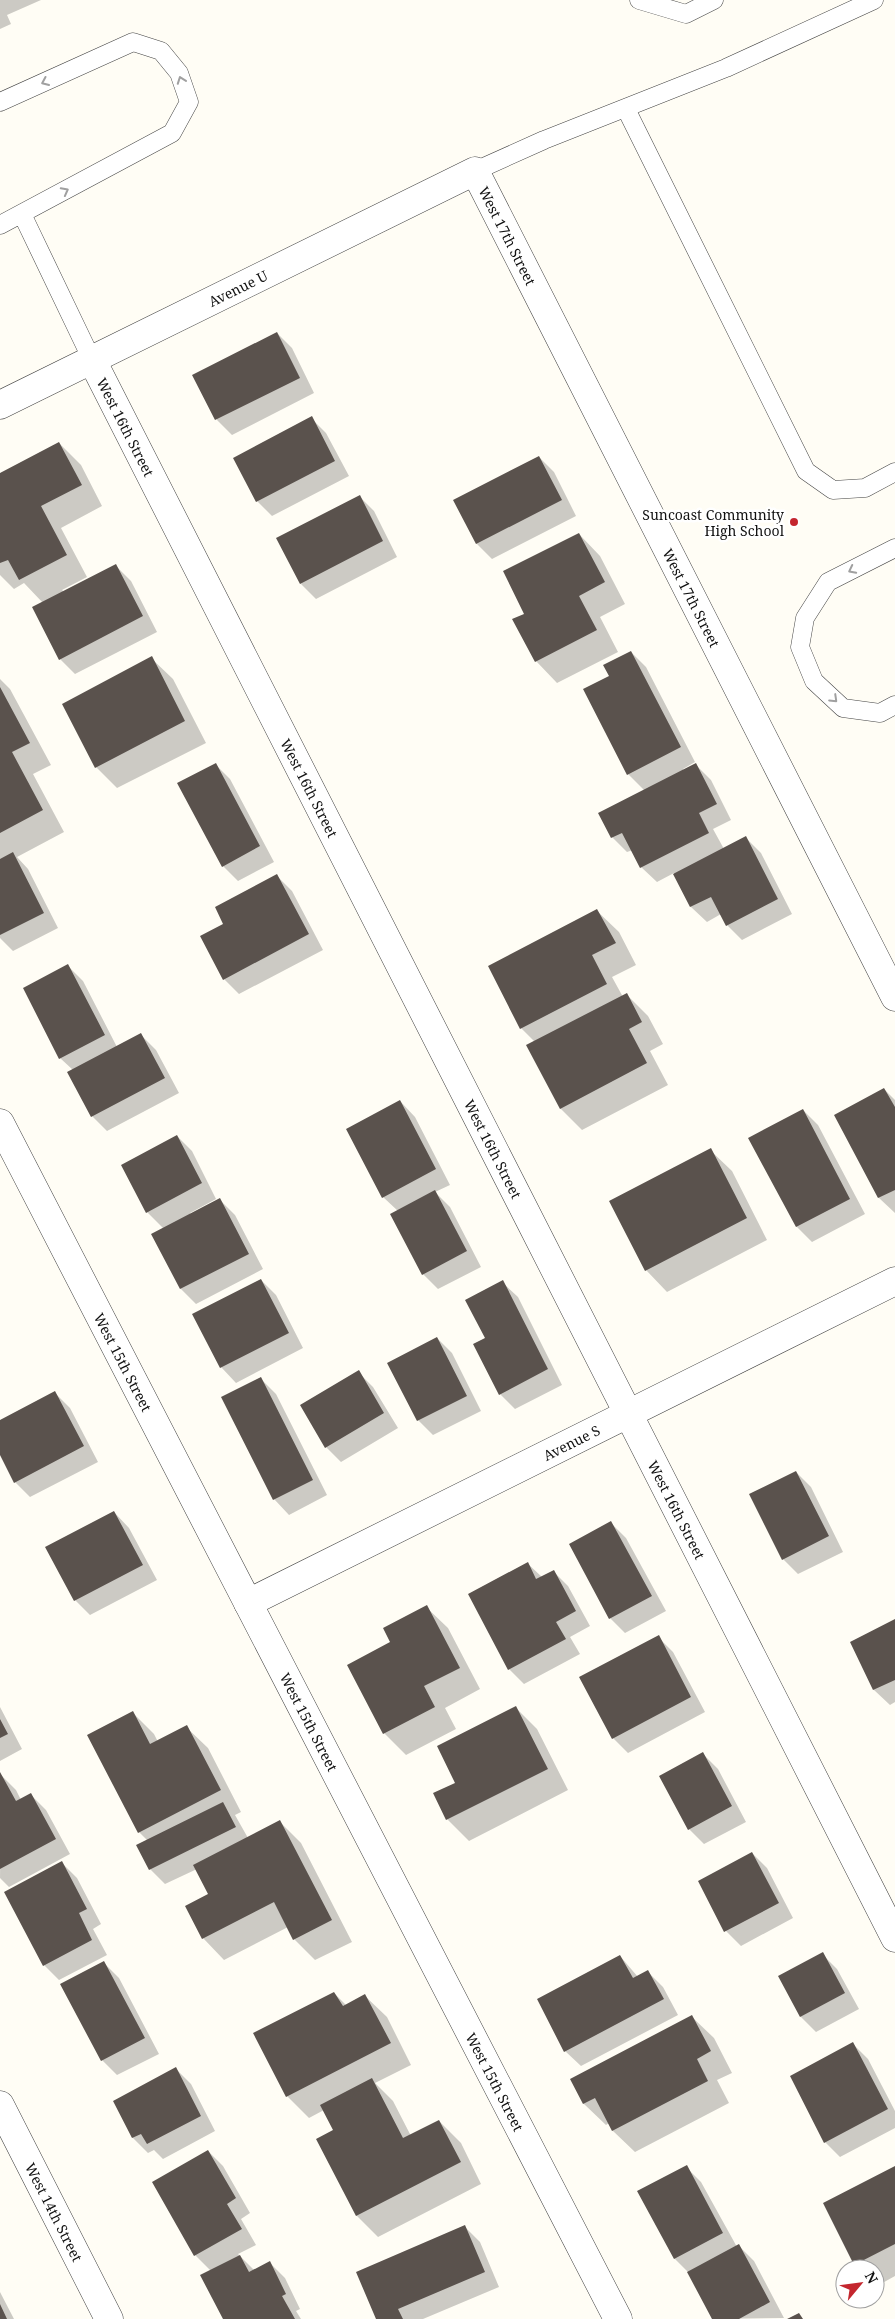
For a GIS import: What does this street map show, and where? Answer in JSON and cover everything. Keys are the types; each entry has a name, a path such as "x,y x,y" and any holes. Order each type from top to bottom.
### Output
{"street":[{"name":"Avenue U","path":"0,405 475,171"},
{"name":"West 17th Street","path":"475,171 895,997"},
{"name":"West 16th Street","path":"92,360 895,1938"},
{"name":"West 15th Street","path":"0,1123 618,2319"},
{"name":"Avenue S","path":"248,1603 895,1281"},
{"name":"West 14th Street","path":"0,2105 109,2319"}],"lane":[{"path":"639,0 686,14 714,0"},
{"path":"475,171 544,140 726,68 874,0"},
{"path":"0,102 133,42 161,51 179,73 189,102 172,133 0,225"},
{"path":"626,109 806,471 833,490 865,488 895,472"},
{"path":"22,214 92,360"},
{"path":"895,548 828,582 805,618 800,648 814,680 843,708 880,712 895,705"}],"building":[{"path":"277,332 300,378 215,420 192,375"},
{"path":"312,416 335,461 256,502 233,458"},
{"path":"59,442 82,485 41,506 67,555 19,580 8,560 0,563 0,473"},
{"path":"539,456 562,500 476,544 453,500"},
{"path":"360,495 383,541 300,584 276,538"},
{"path":"579,533 605,582 579,596 597,630 535,662 512,619 524,614 503,571"},
{"path":"116,564 143,616 59,660 32,607"},
{"path":"631,651 681,747 627,775 583,689 609,676 603,665"},
{"path":"152,656 185,721 95,768 62,704"},
{"path":"0,687 30,743 12,752 43,810 0,833"},
{"path":"216,763 260,846 222,867 177,783"},
{"path":"696,763 717,804 699,813 709,833 640,868 622,833 611,838 598,813"},
{"path":"746,836 778,899 726,926 711,897 690,907 673,874"},
{"path":"13,852 44,913 0,935 0,859"},
{"path":"277,874 309,934 223,980 200,936 223,924 215,907"},
{"path":"597,909 616,943 592,955 607,984 520,1029 488,966"},
{"path":"68,964 105,1035 59,1059 23,988"},
{"path":"627,993 642,1022 629,1029 647,1063 560,1109 526,1045"},
{"path":"141,1033 165,1078 91,1117 67,1072"},
{"path":"884,1088 895,1107 895,1190 878,1198 834,1115"},
{"path":"400,1100 436,1169 382,1198 346,1129"},
{"path":"803,1109 850,1199 796,1227 748,1138"},
{"path":"177,1135 202,1183 146,1213 121,1165"},
{"path":"711,1148 747,1218 645,1271 609,1201"},
{"path":"435,1190 467,1251 422,1275 390,1214"},
{"path":"220,1198 249,1254 180,1289 151,1234"},
{"path":"261,1279 289,1333 220,1368 192,1314"},
{"path":"503,1280 548,1369 499,1395 473,1344 485,1338 465,1300"},
{"path":"437,1337 467,1396 417,1421 387,1363"},
{"path":"359,1370 384,1413 325,1448 300,1405"},
{"path":"261,1377 313,1480 273,1500 221,1397"},
{"path":"55,1391 84,1446 14,1483 0,1455 0,1420"},
{"path":"796,1471 829,1536 782,1560 749,1494"},
{"path":"114,1511 143,1565 74,1601 45,1547"},
{"path":"611,1521 652,1596 609,1619 569,1544"},
{"path":"528,1562 536,1579 554,1570 576,1611 556,1622 566,1639 508,1670 468,1594"},
{"path":"427,1605 460,1668 424,1686 435,1707 383,1734 347,1665 390,1642 383,1628"},
{"path":"895,1619 895,1680 873,1690 850,1642"},
{"path":"659,1635 691,1697 612,1739 579,1677"},
{"path":"516,1706 548,1769 446,1820 433,1793 455,1783 437,1746"},
{"path":"133,1711 150,1744 187,1725 221,1790 138,1833 87,1735"},
{"path":"0,1719 8,1734 0,1738"},
{"path":"703,1752 732,1806 688,1830 659,1776"},
{"path":"0,1772 16,1801 31,1793 56,1839 0,1869"},
{"path":"223,1802 236,1827 149,1870 136,1845"},
{"path":"280,1820 332,1920 293,1940 274,1902 202,1939 185,1906 208,1894 193,1865"},
{"path":"752,1852 779,1903 724,1932 698,1881"},
{"path":"62,1861 87,1909 79,1913 92,1940 43,1966 4,1892"},
{"path":"823,1952 845,1993 800,2017 778,1976"},
{"path":"620,1955 633,1978 648,1970 664,1999 564,2052 537,1999"},
{"path":"104,1961 145,2038 101,2061 60,1984"},
{"path":"334,1992 343,2006 365,1994 391,2043 286,2097 253,2033"},
{"path":"692,2015 711,2051 697,2059 708,2081 612,2131 595,2098 583,2104 570,2079"},
{"path":"853,2042 888,2109 824,2143 790,2076"},
{"path":"176,2067 201,2116 147,2144 141,2134 132,2138 113,2101"},
{"path":"372,2078 403,2138 439,2120 461,2162 356,2216 316,2139 333,2130 320,2105"},
{"path":"208,2150 236,2198 227,2204 242,2229 194,2256 152,2182"},
{"path":"687,2165 723,2233 674,2259 637,2191"},
{"path":"895,2166 895,2244 866,2259 851,2259 823,2203"},
{"path":"465,2225 485,2272 398,2309 403,2319 376,2319 356,2272"},
{"path":"739,2244 770,2302 739,2319 712,2319 687,2272"},
{"path":"240,2255 249,2272 270,2261 286,2294 282,2296 295,2319 223,2319 200,2275"},
{"path":"0,2304 7,2319 0,2319"},
{"path":"799,2313 803,2319 787,2319"}],"place":[{"name":"Suncoast Community High School","path":"794,522"}]}
